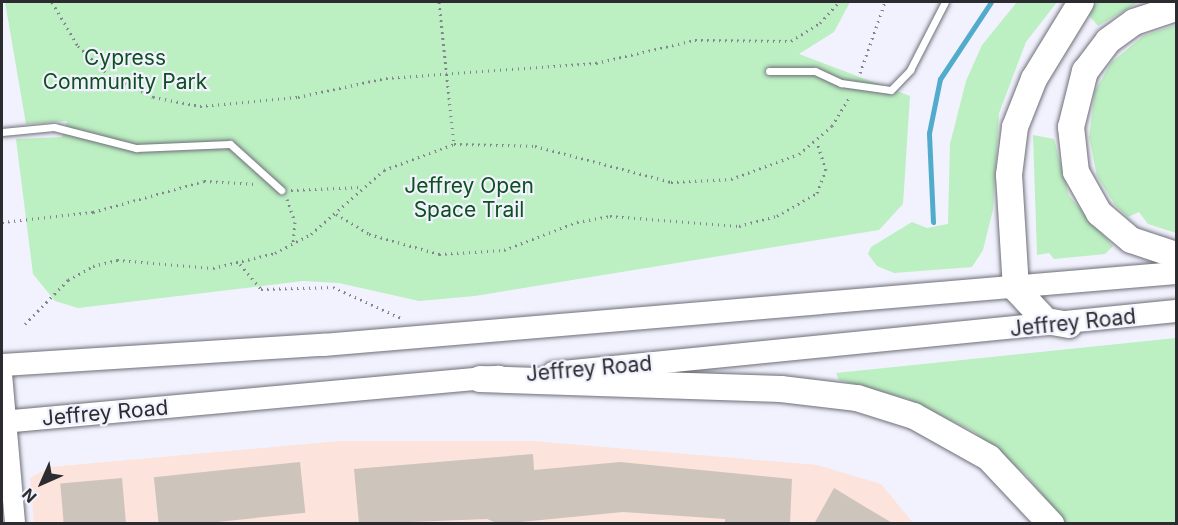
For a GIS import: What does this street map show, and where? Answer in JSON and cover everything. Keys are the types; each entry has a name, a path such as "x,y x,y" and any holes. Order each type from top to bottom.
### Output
{"highway":[{"path":"1069,325 1046,321 1016,289 1010,175 1015,127 1054,40 1081,2"},
{"path":"1176,8 1134,22 1108,41 1085,71 1071,127 1076,172 1099,213 1131,240 1176,255"},
{"path":"480,379 781,389 857,398 914,416 988,458 1051,524"}],"main road":[{"name":"Jeffrey Road","path":"2,364 323,345 1016,289 1176,273"},
{"name":"Jeffrey Road","path":"3,422 1069,325 1176,312"}],"street":[{"path":"2,374 3,422 15,524"}],"lane":[{"path":"769,71 815,71 855,86 880,92 900,84 945,2"},
{"path":"2,132 54,127 136,148 230,144 281,189"}],"path":[{"path":"52,2 67,32 97,65 132,88 174,103 264,102 386,78 596,63 695,40 791,41 820,24 838,2"},
{"path":"439,2 454,144"},
{"path":"25,324 43,301 93,266 117,260 190,268 240,264 293,244 336,214 359,187 384,171 454,144 535,146 632,175 698,182 765,169 816,142 855,86 885,2"},
{"path":"336,214 369,234 439,254 504,250 577,222 610,216 739,226 777,216 817,193 826,170 816,142"},
{"path":"2,222 93,212 204,181 244,181 281,189 359,187"},
{"path":"281,189 295,222 293,244"},
{"path":"240,264 261,289 333,287 408,320"}],"shaded area":[{"path":"340,441 533,441 817,465 881,484 913,523 34,523 30,478 50,467"}],"green space":[{"name":"Jeffrey Open Space Trail","path":"5,2 850,2 834,32 799,54 910,96 903,204 879,230 475,296 419,301 339,283 303,281 78,308 55,301 33,274 16,139 62,137 67,121 26,124"},
{"path":"1017,2 1057,2 1026,42 999,113 993,210 983,250 972,267 894,273 877,266 868,254 871,247 912,222 927,228 948,224 950,144 966,81 982,45"},
{"path":"1098,2 1139,2 1098,26 1087,13"},
{"path":"1176,25 1176,233 1148,224 1139,212 1128,217 1115,205 1097,176 1089,137 1095,91 1111,63 1143,36"},
{"path":"1033,135 1054,139 1069,196 1113,246 1105,254 1054,259 1049,253 1037,255"},
{"path":"1176,338 1176,523 1066,523 1026,475 973,431 908,399 839,380 836,373"}],"building":[{"path":"533,454 534,470 620,462 792,479 790,524 725,524 725,519 623,512 499,524 487,519 359,524 354,469"},
{"path":"300,462 305,513 198,524 159,524 154,477"},
{"path":"122,478 126,524 64,524 60,483"},
{"path":"834,488 862,505 894,524 814,524"}],"waterway":[{"path":"933,222 929,133 940,79 991,2"}],"park label":[{"name":"Cypress Community Park","path":"125,70"}]}
